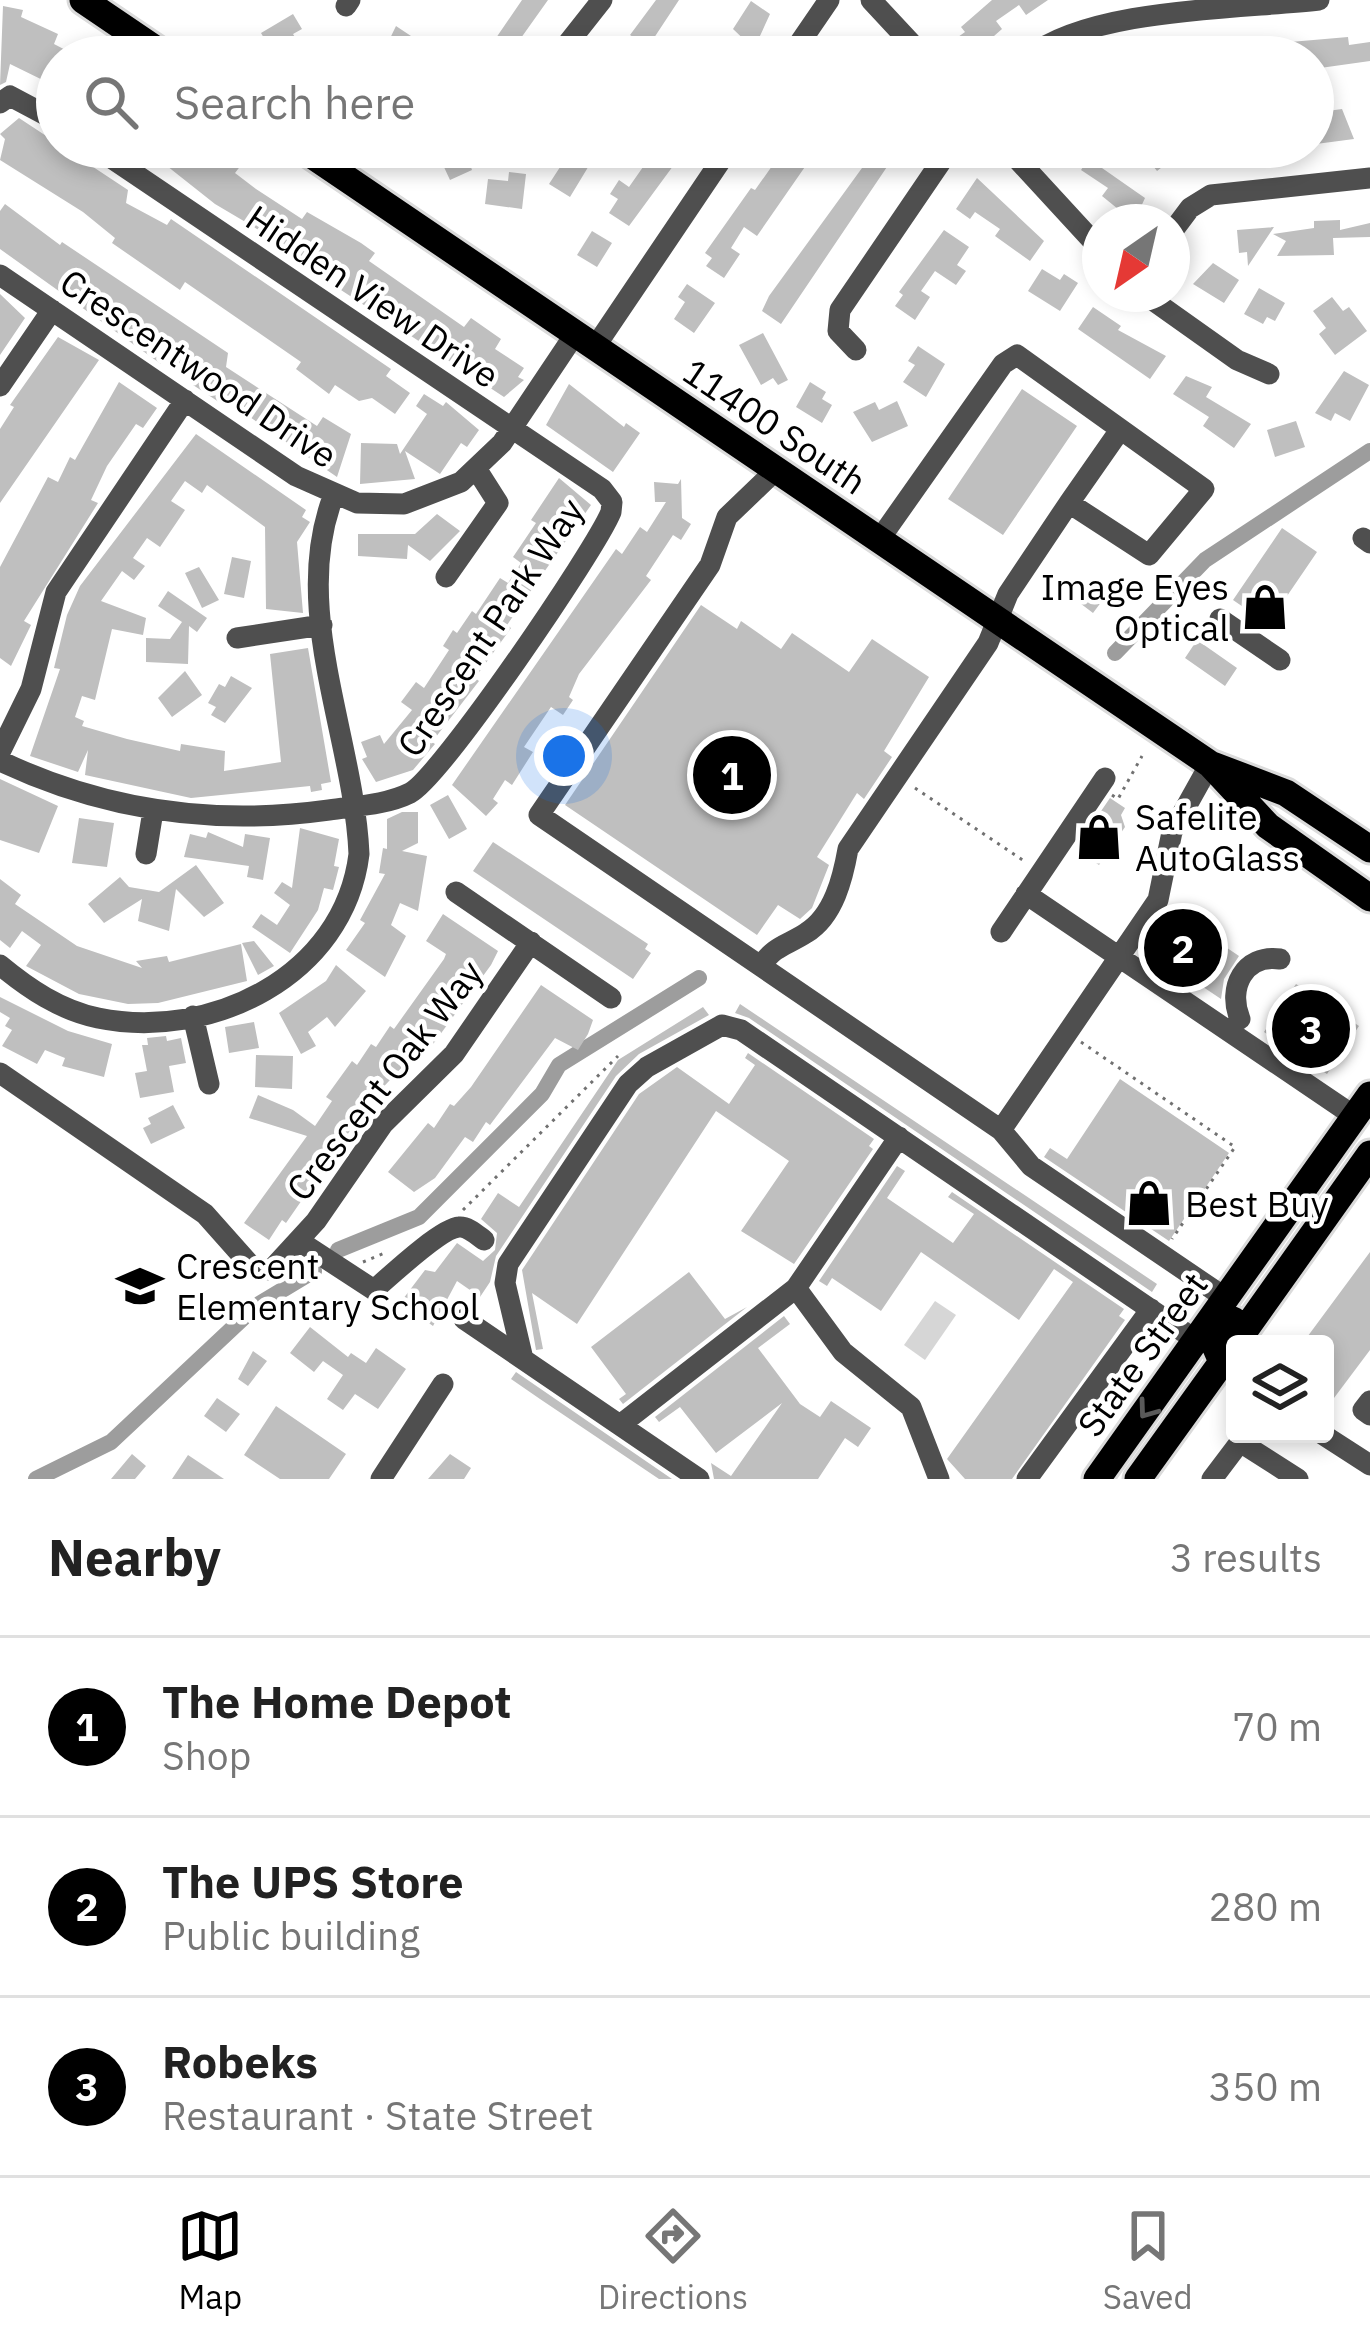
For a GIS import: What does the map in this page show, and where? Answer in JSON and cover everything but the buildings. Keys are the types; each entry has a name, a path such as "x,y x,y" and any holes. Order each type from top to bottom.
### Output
{"main road":[{"path":"83,0 136,36"},
{"name":"11400 South","path":"331,168 1210,764 1286,794 1370,849"},
{"name":"11400 South","path":"1210,764 1268,826 1370,898"},
{"name":"State Street","path":"1097,1479 1362,1106"},
{"name":"State Street","path":"1246,1335 1370,1154"},
{"path":"1226,1350 1218,1342 1270,1262 1309,1183"},
{"name":"State Street","path":"1138,1479 1226,1364"}],"street":[{"path":"574,36 602,0"},
{"path":"804,36 829,0"},
{"path":"871,0 904,36"},
{"path":"1069,36 1101,24 1319,0"},
{"path":"0,104 10,96 36,108"},
{"name":"Hidden View Drive","path":"126,168 602,490 612,502"},
{"name":"Crescentwood Drive","path":"0,275 333,496 357,503 404,503 442,493 477,470 585,340 714,168"},
{"path":"856,350 838,331 840,310 936,168"},
{"path":"1025,168 1082,229"},
{"path":"1190,208 1211,195 1370,178"},
{"path":"0,386 52,310"},
{"path":"1169,312 1237,360 1269,374"},
{"path":"879,540 1003,364 1018,355 1204,489 1149,555 1069,503"},
{"path":"0,757 31,689 56,592 185,400"},
{"path":"761,967 778,944 815,924 844,881 848,849 988,643 1008,593 1120,430"},
{"path":"446,577 497,503 477,470"},
{"path":"776,470 727,517 710,565 539,815 1001,1130 1031,1166 1227,1299"},
{"path":"0,965 48,999 95,1017 125,1022 193,1016 261,996 318,946 357,875 354,806 322,625 319,544 333,496"},
{"name":"Crescent Park Way","path":"0,757 57,785 153,811 257,818 409,794 439,769 608,520 612,502"},
{"path":"1220,619 1280,660"},
{"path":"237,638 322,625"},
{"path":"1001,1130 1163,891 1172,832 1202,786 1210,764"},
{"path":"1001,932 1105,778"},
{"path":"146,854 153,811"},
{"path":"457,892 611,998"},
{"path":"1026,894 1119,957 1362,1106"},
{"name":"Crescent Oak Way","path":"0,1073 205,1214 253,1268 271,1270 299,1241 383,1124 469,1034 531,942"},
{"path":"1240,1019 1234,999 1243,973 1258,960 1280,959"},
{"path":"193,1016 209,1084"},
{"path":"523,1359 505,1283 508,1264 628,1084 712,1028 741,1030 1197,1341"},
{"path":"620,1425 796,1288 899,1137"},
{"path":"299,1241 374,1290 406,1251 458,1227 484,1240"},
{"path":"796,1288 843,1352 911,1407 939,1479"},
{"path":"1027,1479 1151,1310"},
{"path":"464,1319 699,1479"},
{"path":"381,1479 443,1384"},
{"path":"1370,1401 1363,1410 1370,1415"},
{"path":"1212,1479 1240,1442 1298,1479"},
{"path":"1334,1442 1370,1465"}],"path":[{"path":"1078,1040 1235,1148 1162,1254"},
{"path":"460,1212 617,1056"},
{"path":"348,1275 360,1263 406,1251"}],"shaded area":[{"path":"935,1301 956,1315 925,1360 904,1345"}],"waterway":[{"path":"1115,653 1205,560 1370,451"},
{"path":"338,1250 419,1217 542,1094 559,1065 699,978"},
{"path":"36,1479 111,1442 256,1306 314,1271"}],"place":[{"name":"Image Eyes Optical","path":"1265,607"},
{"name":"The Home Depot","path":"732,775"},
{"name":"Safelite AutoGlass","path":"1099,837"},
{"name":"The UPS Store","path":"1183,948"},
{"name":"Robeks","path":"1311,1029"},
{"name":"Best Buy","path":"1149,1203"},
{"name":"Crescent Elementary School","path":"140,1286"}]}
